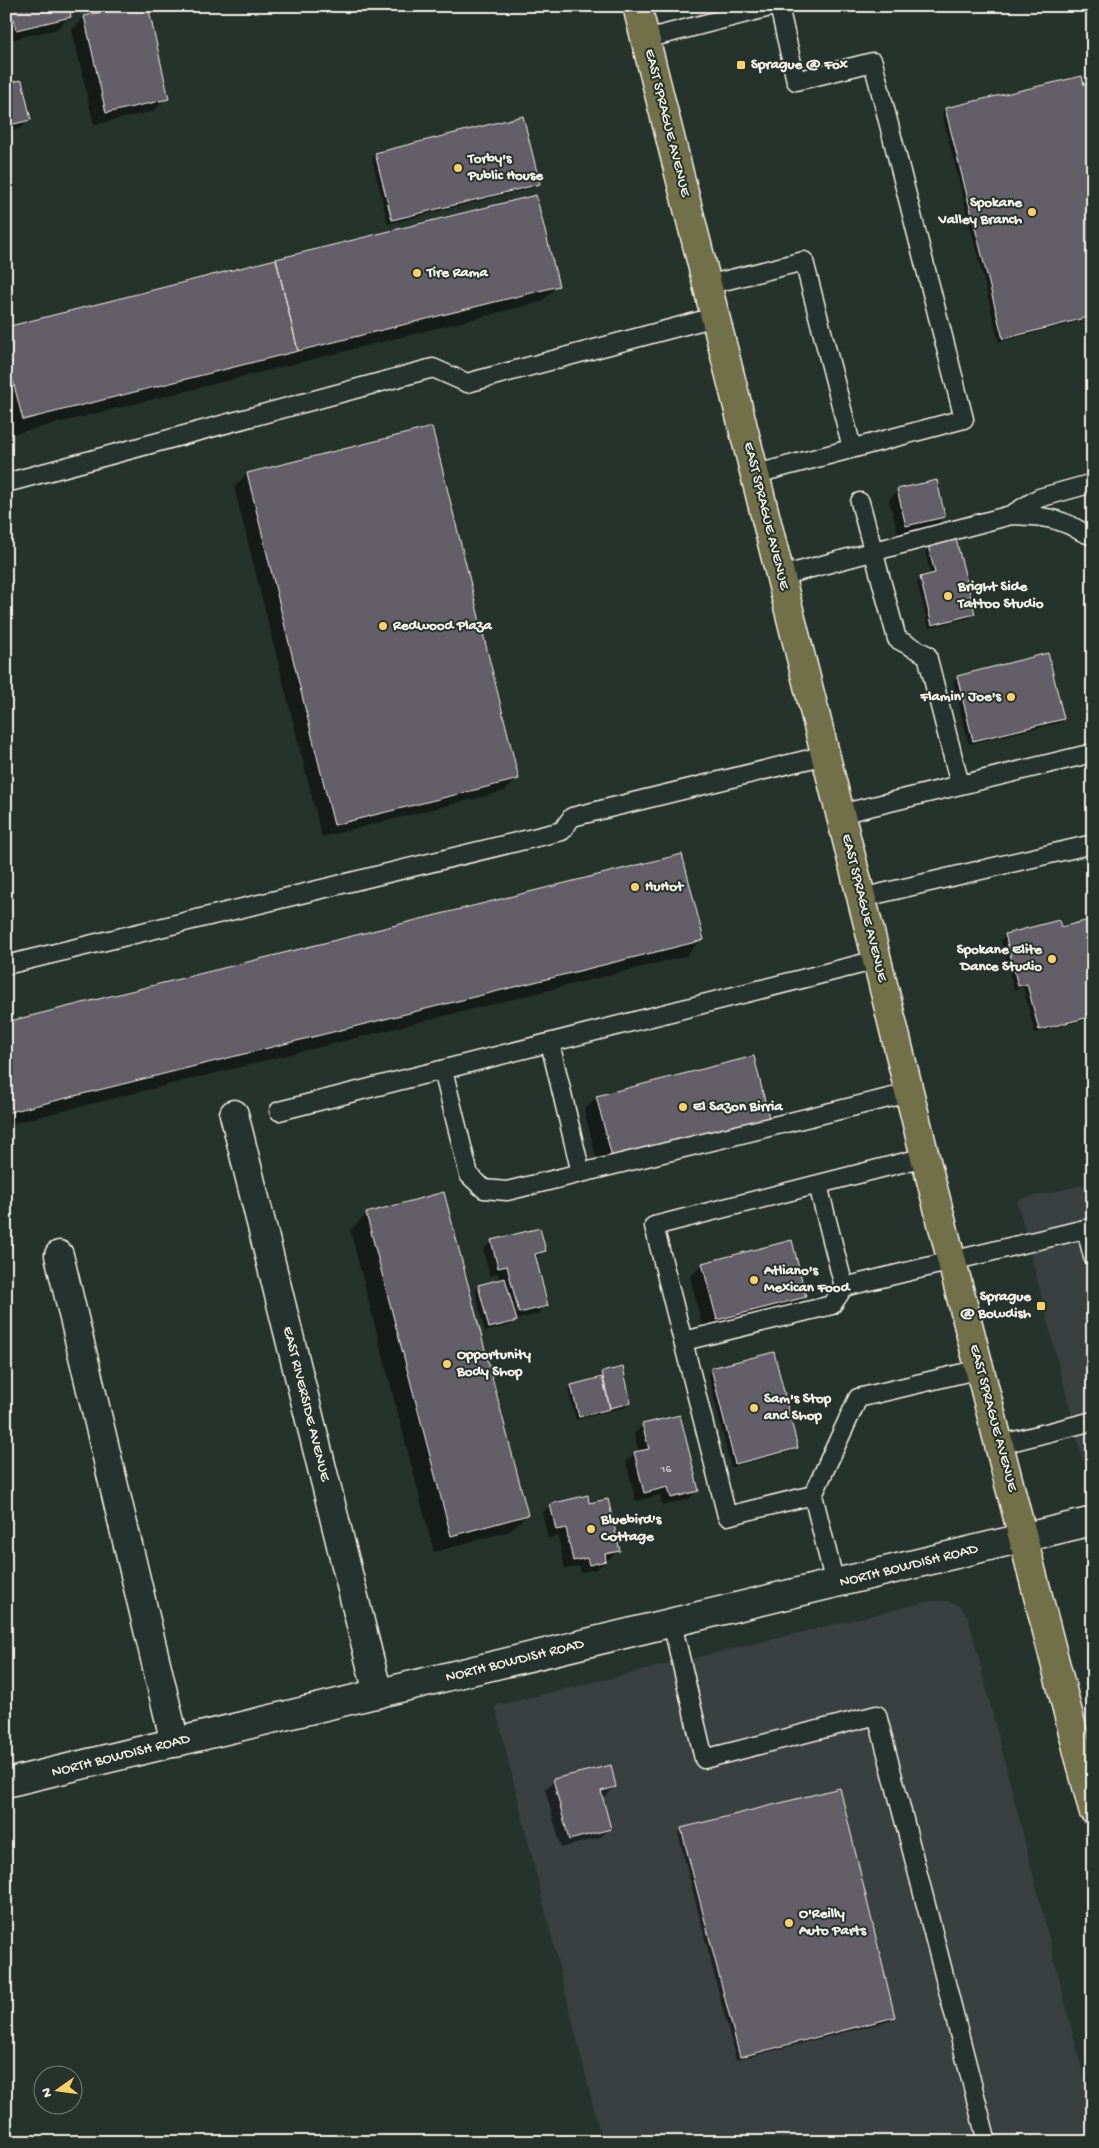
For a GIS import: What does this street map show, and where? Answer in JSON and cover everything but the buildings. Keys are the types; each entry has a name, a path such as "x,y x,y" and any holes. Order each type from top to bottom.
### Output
{"main road":[{"name":"EAST SPRAGUE AVENUE","path":"637,6 756,474 925,1157 1093,1810"}],"street":[{"name":"EAST RIVERSIDE AVENUE","path":"234,1114 378,1694"},
{"path":"59,1256 175,1742"},
{"name":"NORTH BOWDISH ROAD","path":"6,1783 1093,1521"}],"lane":[{"path":"646,39 770,7 796,81 872,62 964,419 756,474"},
{"path":"708,285 804,261 852,448"},
{"path":"6,483 433,368 467,382 715,317"},
{"path":"781,576 1011,515 1039,498 1093,483"},
{"path":"860,502 897,639 927,655 960,785"},
{"path":"1011,515 1043,518 1066,523 1088,535 1093,535"},
{"path":"840,814 1093,753"},
{"path":"6,964 562,831 572,817 826,755"},
{"path":"862,898 1093,844"},
{"path":"279,1111 877,960"},
{"path":"550,1043 581,1173"},
{"path":"443,1070 469,1175 484,1189 507,1191 909,1093"},
{"path":"813,1495 727,1516 654,1226 925,1157"},
{"path":"818,1184 844,1287"},
{"path":"684,1341 832,1305 844,1287 1089,1228 1093,1257"},
{"path":"835,1584 813,1495 858,1398 980,1369"},
{"path":"1000,1445 1093,1420"},
{"path":"672,1623 704,1759 878,1715 987,2142"}],"shaded area":[{"path":"1093,1183 1093,1468 1083,1461 1017,1200"},
{"path":"931,1601 948,1601 959,1606 968,1616 1093,2113 1093,2142 602,2142 495,1706"}],"place":[{"name":"Sprague @ Fox","path":"741,65"},
{"name":"Torby's Public House","path":"458,168"},
{"name":"Spokane Valley Branch","path":"1032,212"},
{"name":"Tire Rama","path":"417,273"},
{"name":"Bright Side Tattoo Studio","path":"948,596"},
{"name":"Redwood Plaza","path":"383,626"},
{"name":"Flamin' Joe's","path":"1011,697"},
{"name":"HuHot","path":"635,887"},
{"name":"Spokane Elite Dance Studio","path":"1052,959"},
{"name":"El Sazon Birria","path":"683,1107"},
{"name":"Atliano's Mexican Food","path":"754,1280"},
{"name":"Sprague @ Bowdish","path":"1041,1306"},
{"name":"Opportunity Body Shop","path":"447,1364"},
{"name":"Sam's Stop and Shop","path":"754,1408"},
{"name":"Bluebird's Cottage","path":"591,1529"},
{"name":"O'Reilly Auto Parts","path":"789,1923"}]}
